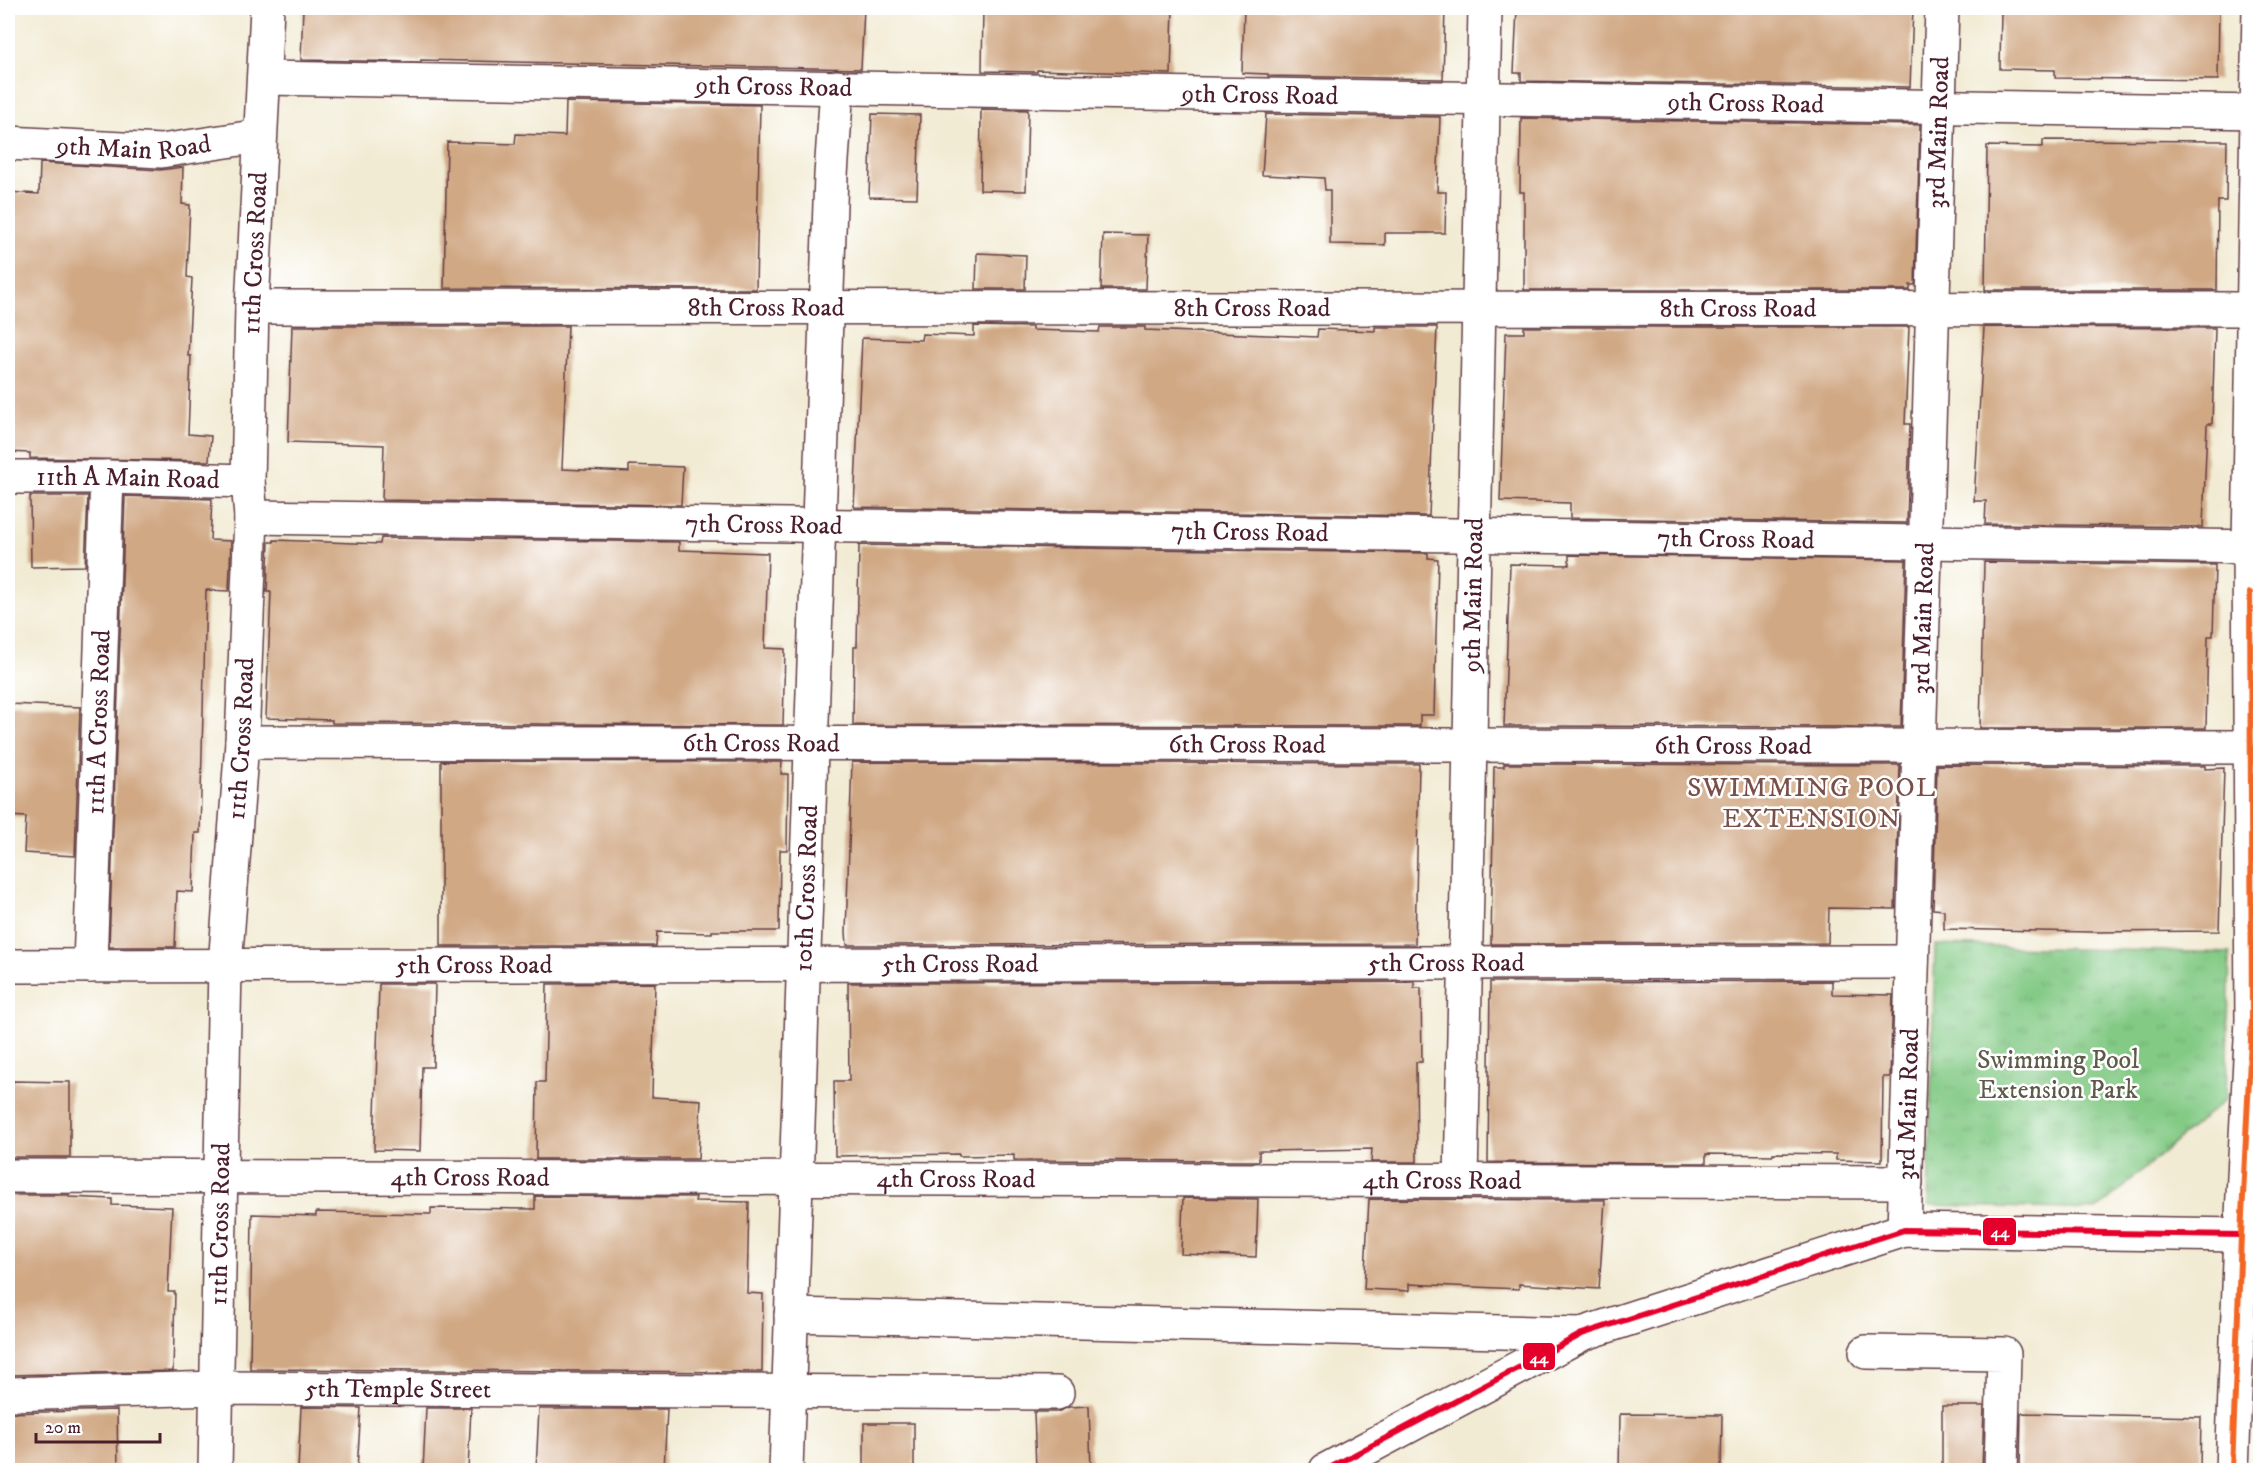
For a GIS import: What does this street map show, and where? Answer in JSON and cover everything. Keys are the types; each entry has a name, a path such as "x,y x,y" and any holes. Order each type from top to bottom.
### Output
{"street":[{"name":"11th Cross Road","path":"215,1470 225,966 242,742 251,517 248,481 252,307 267,8"},
{"name":"9th Main Road","path":"1461,1181 1485,8"},
{"name":"3rd Main Road","path":"1904,1230 1942,8"},
{"path":"2232,1470 2241,1235 2256,1018 2251,747 2255,546 2254,309 2259,8"},
{"name":"9th Cross Road","path":"264,78 2258,112"},
{"name":"10th Cross Road","path":"786,1470 826,307 837,87"},
{"name":"9th Main Road","path":"8,143 161,151 260,136"},
{"name":"8th Cross Road","path":"252,307 2254,309"},
{"name":"11th A Main Road","path":"8,477 248,481"},
{"name":"11th A Cross Road","path":"90,966 107,477"},
{"name":"7th Cross Road","path":"251,517 2255,546"},
{"name":"6th Cross Road","path":"242,742 2251,747"},
{"name":"5th Cross Road","path":"8,966 1912,962"},
{"name":"4th Cross Road","path":"8,1176 1906,1182"},
{"path":"1326,1470 1582,1334 1904,1230 2241,1235"},
{"path":"791,1315 1582,1334"},
{"path":"1866,1352 2004,1354 2001,1470"},
{"name":"5th Temple Street","path":"8,1394 217,1388 1057,1393"}],"green space":[{"name":"Swimming Pool Extension Park","path":"1935,945 2230,953 2226,1099 2096,1210 1928,1205"}],"building":[{"path":"303,8 864,8 861,69 421,60 421,62 301,60"},
{"path":"983,8 1173,8 1171,74 1037,70 1037,72 982,71"},
{"path":"1244,8 1445,8 1443,79 1268,76 1268,74 1242,73"},
{"path":"1517,8 1913,8 1910,87 1521,81 1521,73 1514,73"},
{"path":"2001,8 2219,8 2218,80 2055,78 2055,70 2000,69"},
{"path":"566,102 760,105 756,289 444,288 447,142 515,144 516,134 565,136"},
{"path":"981,109 1028,110 1026,191 980,190"},
{"path":"872,114 920,115 917,198 869,197"},
{"path":"1266,114 1440,117 1437,192 1446,192 1445,233 1385,233 1385,245 1330,244 1330,190 1325,190 1324,178 1262,175"},
{"path":"1521,118 1920,125 1915,285 1910,285 1910,290 1524,290 1524,192 1520,192"},
{"path":"2043,140 2227,141 2226,201 2218,201 2217,290 1985,290 1987,146 2043,147"},
{"path":"40,163 160,170 183,167 182,204 190,205 187,277 192,278 188,356 191,356 188,434 211,436 209,461 30,458 30,453 8,452 8,192 39,194"},
{"path":"1103,234 1148,235 1146,289 1101,289"},
{"path":"977,253 1026,255 1025,289 976,289"},
{"path":"292,326 568,326 562,469 629,472 629,465 683,467 681,505 382,500 384,445 288,442"},
{"path":"974,326 1099,332 1100,327 1145,327 1145,330 1317,337 1318,329 1375,331 1375,327 1437,327 1429,516 854,507 862,338 921,340 922,334 974,336"},
{"path":"1524,327 1909,327 1905,424 1910,424 1907,523 1570,518 1570,503 1500,501 1506,333 1524,333"},
{"path":"1984,327 2215,328 2212,424 2207,424 2203,527 1985,524 1986,501 1974,501"},
{"path":"30,496 88,496 85,566 31,567"},
{"path":"125,496 212,499 210,540 231,541 229,591 206,590 200,833 195,833 193,892 177,891 175,947 109,947"},
{"path":"381,538 679,542 679,550 768,553 765,648 785,649 783,725 332,723 332,720 266,718 271,592 267,592 269,542 274,542 274,540 380,544"},
{"path":"859,545 1428,553 1428,558 1438,559 1434,715 1420,715 1420,726 853,725"},
{"path":"1569,555 1906,560 1901,727 1504,726 1510,564 1569,565"},
{"path":"1984,562 2215,565 2213,636 2208,636 2206,728 1980,728"},
{"path":"8,704 80,707 75,856 24,853 26,817 8,816"},
{"path":"441,761 782,762 781,774 788,774 787,850 780,850 779,931 657,932 656,946 441,946"},
{"path":"852,762 1419,764 1415,944 847,945"},
{"path":"1504,764 1900,765 1895,909 1829,908 1828,943 1491,944 1494,767 1504,767"},
{"path":"1937,765 2205,766 2205,769 2224,768 2219,931 2091,932 1944,929 1944,910 1933,909"},
{"path":"1832,981 1832,994 1893,995 1890,1077 1883,1077 1882,1161 1836,1160 1836,1154 1773,1153 1773,1155 1706,1154 1706,1163 1488,1162 1490,982"},
{"path":"1414,982 1414,988 1421,988 1422,1062 1416,1062 1417,1162 1371,1162 1372,1149 1259,1151 1259,1161 1014,1160 1014,1155 959,1156 959,1154 835,1156 834,1081 849,1081 848,983"},
{"path":"655,983 652,1097 701,1100 698,1159 536,1159 537,1082 545,1082 547,984"},
{"path":"379,984 435,984 433,1067 422,1067 420,1151 374,1150"},
{"path":"13,1081 70,1082 70,1157 8,1157 8,1084 13,1084"},
{"path":"10,1195 69,1195 69,1197 112,1199 112,1205 172,1207 168,1292 175,1292 173,1371 8,1375"},
{"path":"535,1196 696,1197 695,1201 749,1202 747,1293 763,1294 762,1372 250,1369 252,1214 316,1216 316,1212 431,1214 431,1208 535,1209"},
{"path":"1183,1198 1258,1199 1256,1257 1181,1254"},
{"path":"1369,1199 1605,1200 1599,1289 1519,1284 1519,1289 1409,1284 1409,1291 1364,1289"},
{"path":"1089,1406 1091,1470 1036,1470 1034,1412 1057,1412 1069,1407"},
{"path":"1942,1406 1984,1406 1982,1470 1942,1470"},
{"path":"301,1407 361,1408 357,1470 298,1470"},
{"path":"426,1408 471,1408 468,1470 423,1470"},
{"path":"539,1409 667,1409 664,1470 536,1470"},
{"path":"117,1410 118,1470 8,1470 8,1413"},
{"path":"2021,1413 2201,1417 2200,1470 2020,1470"},
{"path":"1620,1414 1722,1415 1721,1470 1619,1470"},
{"path":"864,1423 914,1423 914,1470 864,1470"}],"transit line":[{"path":"2232,1470 2252,1020 2250,593"},
{"name":"44","path":"1326,1470 1582,1334 1904,1230 2241,1235"}],"district":[{"name":"SWIMMING POOL EXTENSION","path":"1812,804"}]}
